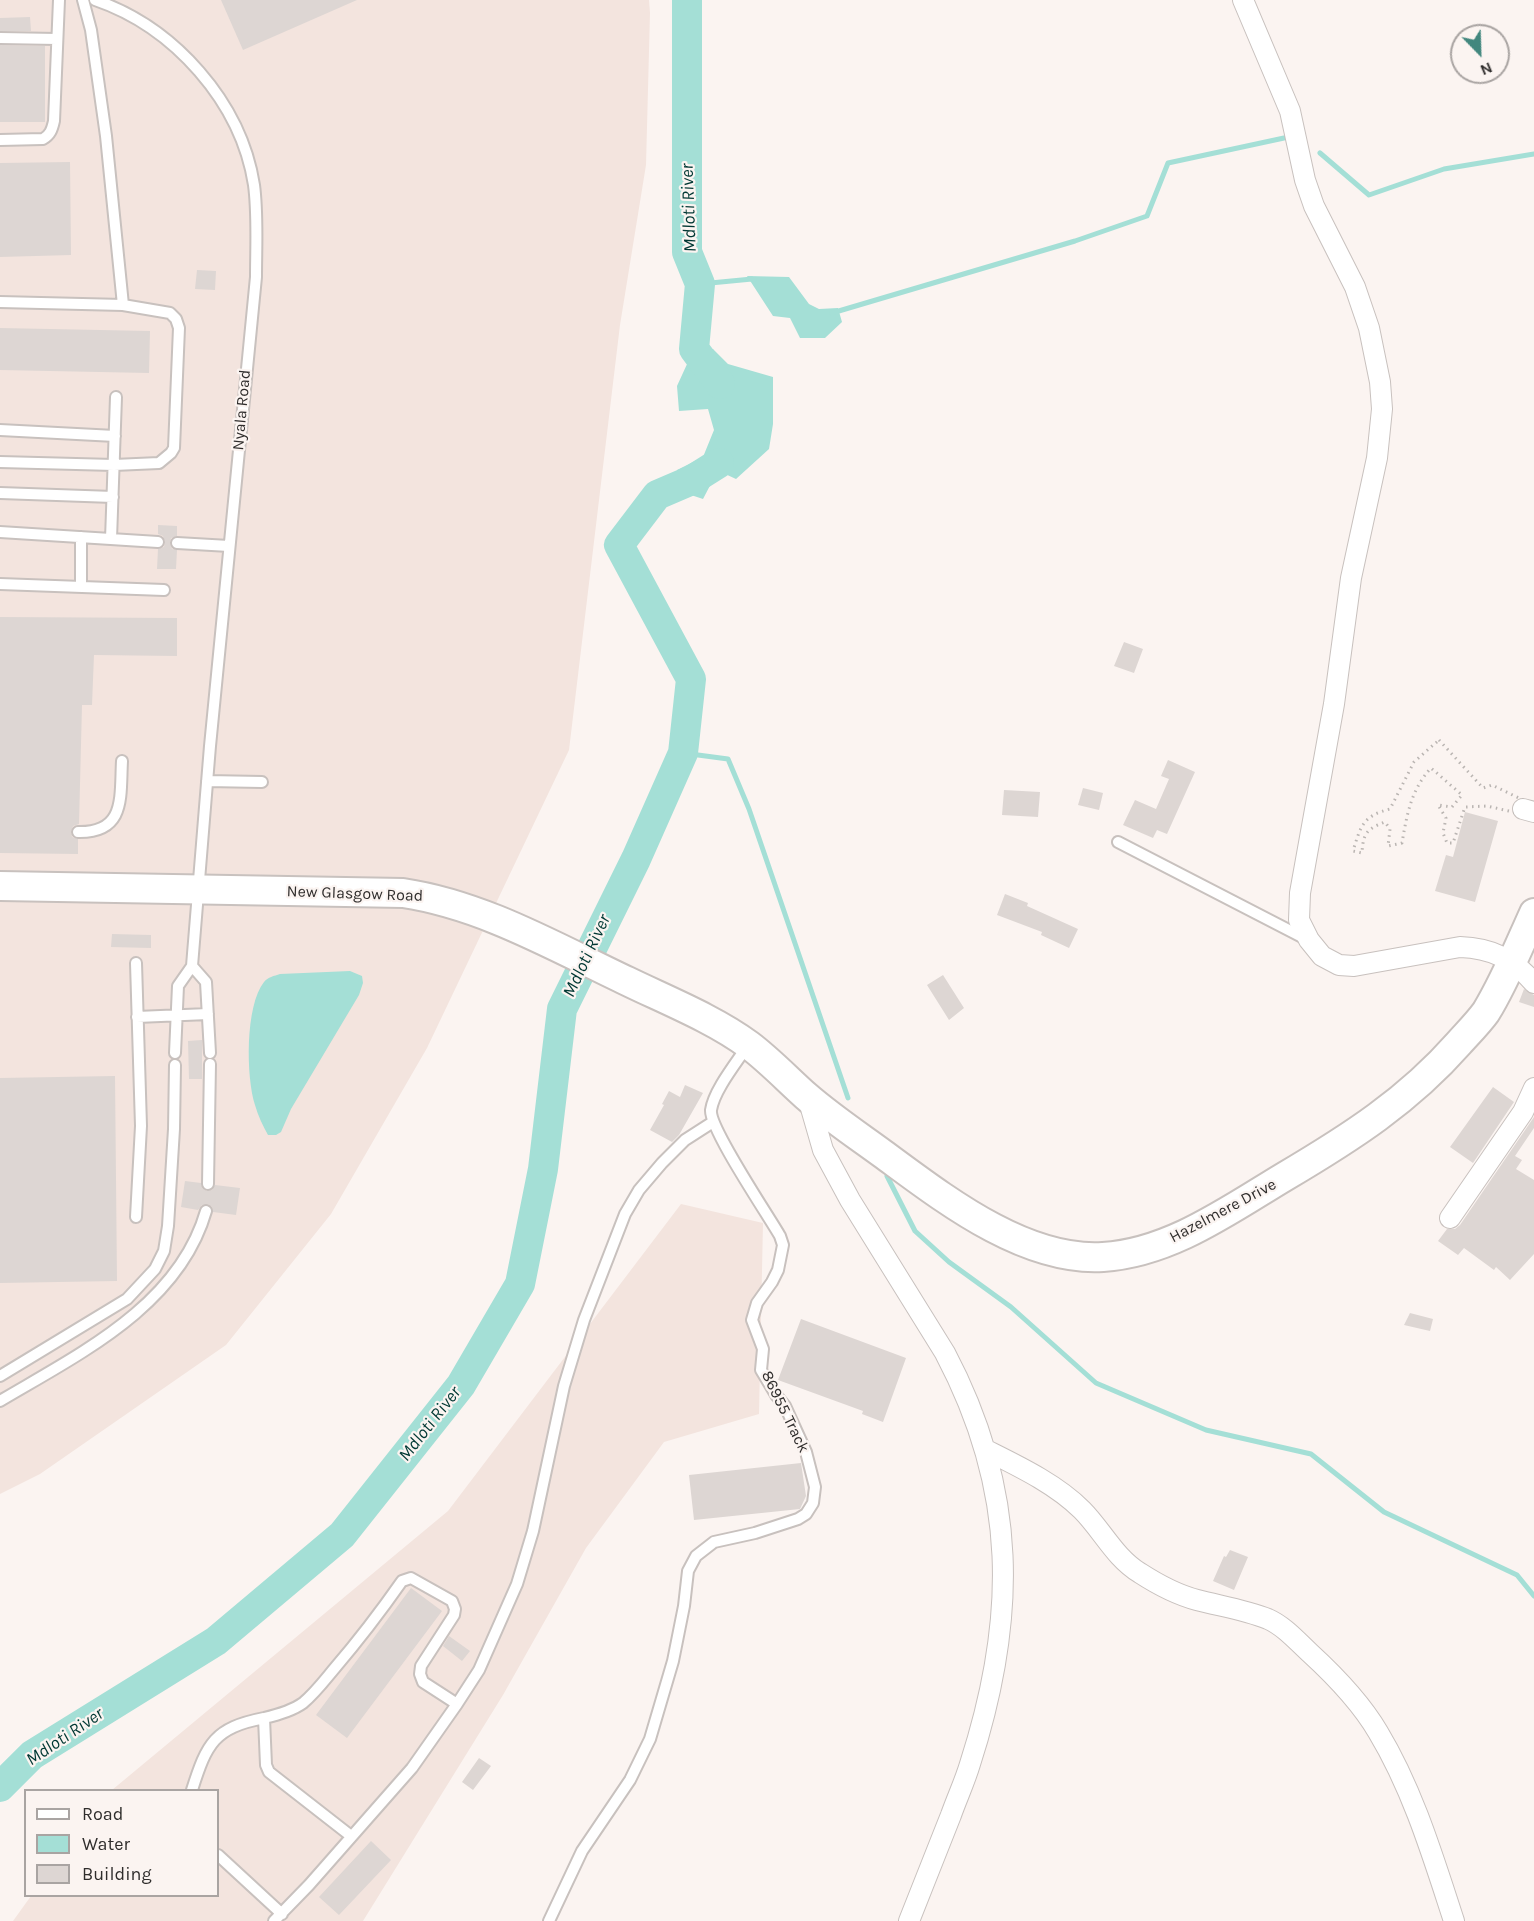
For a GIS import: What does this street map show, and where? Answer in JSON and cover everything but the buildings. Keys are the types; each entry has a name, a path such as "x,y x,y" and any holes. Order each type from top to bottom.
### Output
{"street":[{"path":"1243,0 1290,111 1305,180 1314,206 1355,286 1369,328 1380,382 1382,409 1377,458 1351,578 1335,704 1300,893 1299,920 1309,940 1322,956 1339,965 1354,966 1460,947 1487,949 1511,963 1534,983"},
{"name":"New Glasgow Road","path":"0,886 403,893 444,901 520,930 695,1014 749,1045"},
{"name":"Hazelmere Drive","path":"749,1045 808,1098 950,1203 1015,1239 1056,1253 1102,1257 1143,1251 1189,1233 1347,1140 1396,1104 1446,1057 1484,1014 1532,924"},
{"path":"1450,1218 1523,1112 1534,1088"},
{"path":"808,1098 823,1150 850,1200 945,1353 971,1407 986,1450 996,1494 1004,1585 999,1647 993,1677 970,1764 909,1921"},
{"path":"986,1450 1032,1475 1082,1510 1117,1553 1138,1572 1195,1600 1268,1619 1287,1632 1334,1674 1377,1730 1402,1777 1428,1843 1454,1921"}],"lane":[{"path":"0,140 43,139 52,130 59,0"},
{"path":"83,0 91,30 106,136 123,304"},
{"name":"Nyala Road","path":"94,0 108,4 149,28 183,54 207,81 228,112 243,147 254,184 257,226 256,277 207,781 192,966"},
{"path":"0,39 57,39"},
{"path":"0,302 123,304 170,313 176,319 179,328 174,448 159,463 114,465 0,462"},
{"path":"111,539 116,397"},
{"path":"0,430 115,436"},
{"path":"0,493 113,497"},
{"path":"0,532 158,542"},
{"path":"81,537 81,587"},
{"path":"177,543 229,546"},
{"path":"0,584 164,590"},
{"path":"78,832 94,832 104,828 116,816 120,806 122,761"},
{"path":"207,781 262,782"},
{"path":"1118,842 1309,940"},
{"path":"136,963 141,1126 136,1217"},
{"path":"175,1053 178,986 192,966 206,982 210,1059 208,1184"},
{"path":"137,1017 208,1014"},
{"path":"219,1857 278,1918 412,1768 457,1704 479,1670 517,1584 533,1531 564,1386 584,1320 625,1214 639,1190 662,1163 686,1140 712,1122 711,1111 716,1096 749,1045"},
{"path":"0,1376 127,1299 155,1269 164,1251 168,1226 174,1130 175,1065"},
{"name":"86955 Track","path":"549,1921 582,1851 630,1780 650,1739 673,1661 684,1606 688,1571 696,1556 714,1542 798,1519 806,1514 813,1503 815,1487 806,1452 785,1406 761,1370 763,1348 752,1320 757,1303 778,1270 783,1245 780,1236 712,1122"},
{"path":"0,1401 61,1365 135,1314 159,1293 177,1270 198,1236 206,1211"},
{"path":"193,1789 203,1758 221,1733 233,1726 289,1711 312,1695 402,1581 411,1578 452,1601 455,1609 454,1615 422,1666 420,1674 423,1682 457,1704"},
{"path":"264,1718 266,1766 269,1772 351,1836"}],"path":[{"path":"1439,740 1483,788 1492,785 1525,801 1529,811 1521,814 1487,806 1465,807 1454,843 1447,843 1443,833 1446,818 1438,805 1452,807 1462,795 1431,768 1419,781 1415,790 1408,809 1402,843 1388,846 1390,829 1385,822 1371,828 1363,839 1362,853 1353,851 1366,819 1390,809 1414,762 1439,740"}],"shaded area":[{"path":"0,0 649,0 650,13 646,165 620,325 569,750 427,1048 331,1214 226,1345 40,1474 0,1494"},
{"path":"681,1204 763,1223 759,1414 664,1442 586,1548 503,1695 363,1921 13,1921 30,1897 219,1897 219,1789 113,1789 448,1511"}],"water":[{"path":"747,276 789,277 809,304 819,309 838,308 842,322 825,338 800,338 790,318 773,316"},
{"path":"713,349 728,364 773,377 773,424 769,449 736,479 723,473 715,476 703,499 688,494 677,470 703,457 714,430 708,409 679,411 677,386 693,351"},
{"path":"350,971 362,976 363,983 359,995 291,1109 281,1132 268,1135 256,1109 250,1077 250,1024 258,993 266,980 280,974"}],"waterway":[{"name":"Mdloti River","path":"687,0 687,252 700,284 694,349 720,384"},
{"path":"832,313 1075,241 1147,216 1168,163 1284,138"},
{"path":"1320,153 1369,195 1444,169 1534,154"},
{"path":"700,284 754,280"},
{"name":"Mdloti River","path":"0,1787 32,1755 216,1641 342,1535 461,1385 520,1284 543,1169 562,1009 636,859 683,753 691,679 619,545 657,495 692,480 719,463"},
{"path":"683,753 728,759 749,809 848,1098"},
{"path":"887,1176 915,1231 949,1262 1011,1307 1096,1383 1206,1430 1311,1454 1384,1512 1517,1575 1534,1596"}]}
